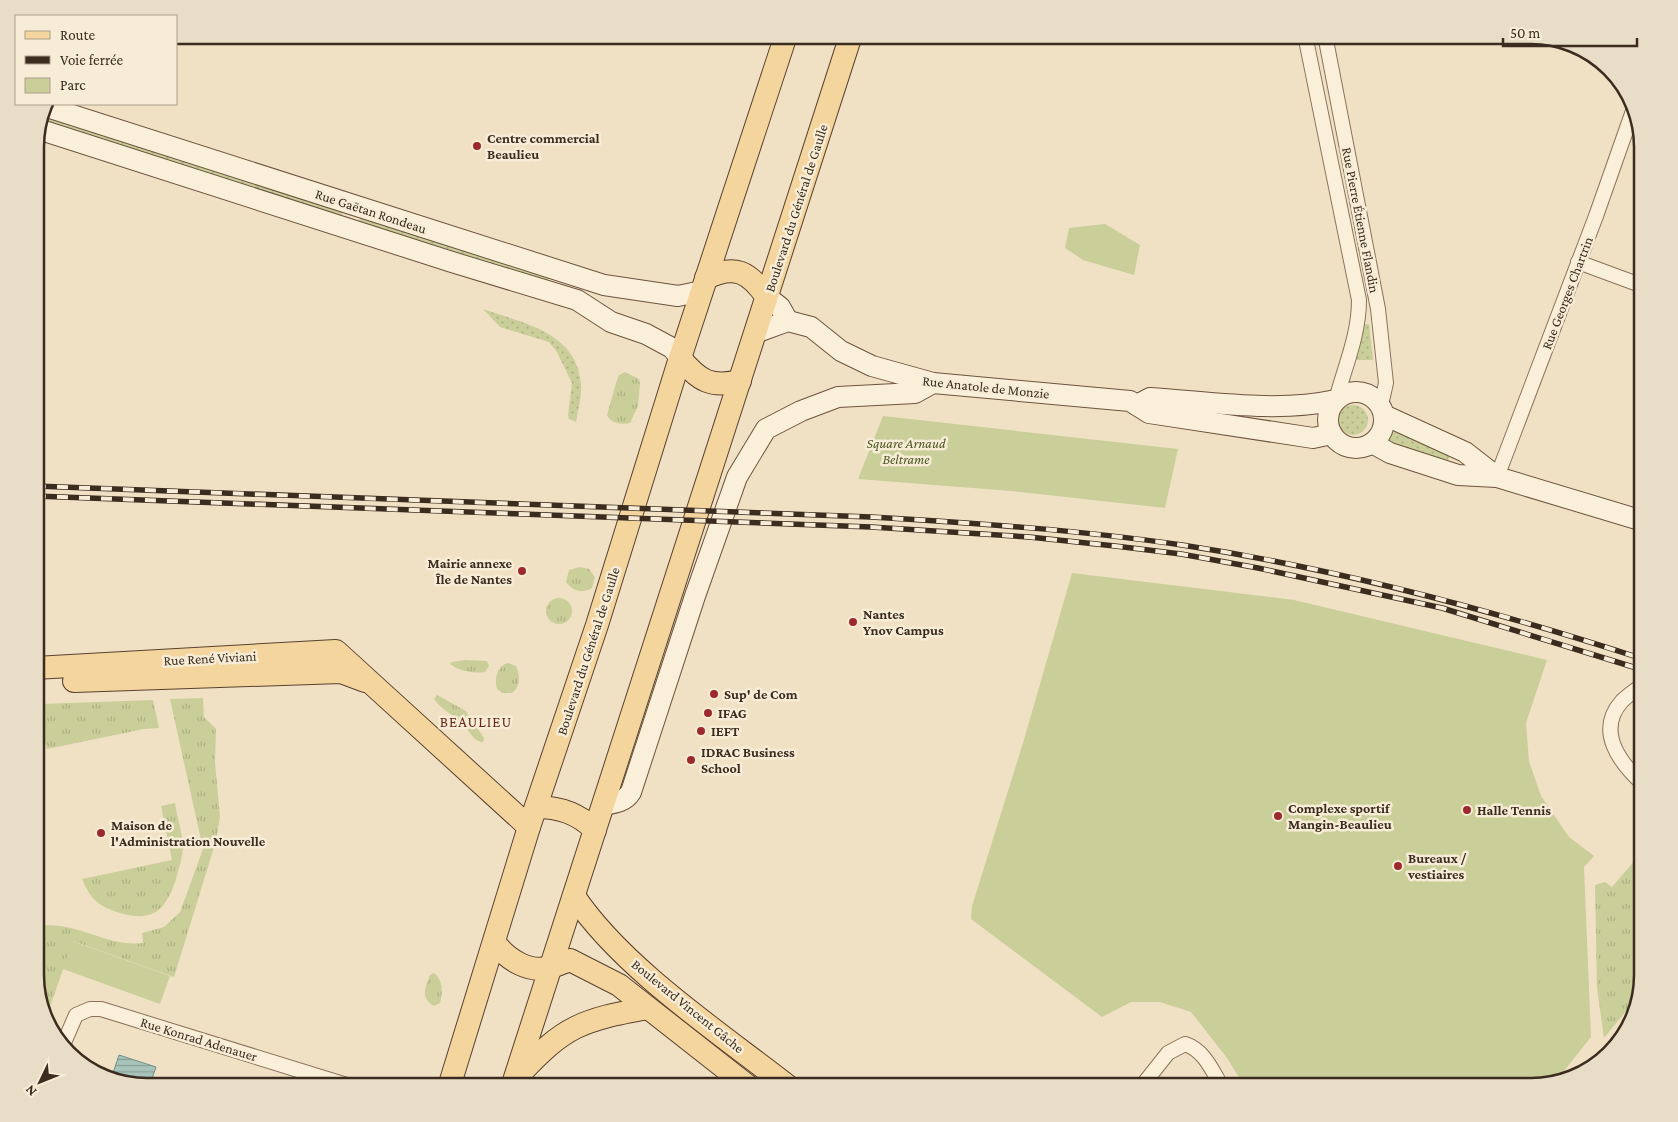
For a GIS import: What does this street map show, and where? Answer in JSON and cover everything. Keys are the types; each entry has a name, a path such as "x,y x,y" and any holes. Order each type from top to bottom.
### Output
{"main road":[{"name":"Boulevard du Général de Gaulle","path":"452,1078 495,943 532,817 636,505 680,358 783,44"},
{"name":"Boulevard du Général de Gaulle","path":"515,1078 848,44"},
{"path":"704,285 726,271 743,273 753,280 766,296"},
{"path":"680,358 692,373 707,383 723,385 740,381"},
{"name":"Rue René Viviani","path":"44,667 336,651 372,685 532,817"},
{"name":"Rue René Viviani","path":"44,682 340,672 355,675 372,685"},
{"path":"532,817 554,807 585,820 595,830"},
{"name":"Boulevard Vincent Gâche","path":"574,896 584,911 645,973 778,1078"},
{"path":"495,943 504,955 520,964 536,969 550,968"},
{"name":"Boulevard Vincent Gâche","path":"550,968 570,960 619,986 737,1078"},
{"path":"518,1078 536,1057 575,1026 608,1014 648,1008"}],"street":[{"name":"Rue Pierre Étienne Flandin","path":"1307,44 1359,300 1359,322 1355,341 1344,368 1336,400"},
{"name":"Rue Pierre Étienne Flandin","path":"1327,44 1378,309 1386,383 1382,410"},
{"name":"Rue Gaëtan Rondeau","path":"51,108 604,285 678,296 704,285"},
{"name":"Rue Georges Chartrin","path":"1497,477 1630,119"},
{"name":"Rue Gaëtan Rondeau","path":"45,131 577,300 611,322 646,334 672,348 680,358"},
{"path":"1578,262 1634,283"},
{"path":"755,334 788,321 780,307 766,296"},
{"name":"Rue Anatole de Monzie","path":"788,321 811,327 841,351 872,366 933,383 1130,401 1149,413 1313,438 1332,434"},
{"path":"603,805 618,802 628,797 631,792 695,596 737,477 766,429 801,411 838,397 914,393 933,383"},
{"path":"1382,410 1382,431 1372,443 1362,448 1350,448 1339,442 1332,434 1328,417 1336,400 1346,394 1358,392 1369,394 1382,410 1465,452 1497,477"},
{"name":"Rue Anatole de Monzie","path":"1137,405 1150,398 1262,405 1315,405 1336,400"},
{"path":"1372,443 1390,453 1458,474 1497,477 1634,517"},
{"path":"1634,692 1617,708 1611,719 1610,732 1621,761 1634,775"},
{"name":"Rue Konrad Adenauer","path":"65,1039 76,1015 90,1009 101,1009 324,1078"},
{"path":"1148,1078 1168,1053 1185,1044 1194,1047 1205,1058 1217,1078"}],"green space":[{"path":"48,116 343,211 341,216 47,121"},
{"path":"361,216 548,277 548,281 359,221"},
{"path":"1105,224 1140,245 1134,275 1083,260 1065,248 1069,228"},
{"path":"483,309 515,319 546,332 570,352 577,366 581,384 576,422 569,419 568,415 572,383 557,352 549,342 500,327"},
{"path":"1360,324 1369,324 1373,360 1351,360"},
{"path":"625,372 639,379 640,384 638,406 630,423 623,424 614,422 607,415 619,375"},
{"path":"1353,405 1364,409 1368,420 1364,431 1353,435 1342,431 1338,420 1342,409"},
{"name":"Square Arnaud Beltrame","path":"883,416 1178,449 1165,508 1011,491 858,479"},
{"path":"1395,431 1399,431 1450,454 1447,464 1390,445 1389,437"},
{"path":"580,567 589,569 595,577 592,588 585,591 572,588 566,582 569,570"},
{"name":"Complexe sportif Mangin-Beaulieu","path":"1072,573 1294,600 1547,660 1526,723 1529,761 1541,796 1569,837 1594,856 1584,867 1591,1037 1562,1073 1538,1078 1239,1078 1227,1058 1191,1012 1160,1002 1131,1002 1102,1017 971,919 972,906 1023,743"},
{"path":"559,598 568,602 572,611 568,620 559,624 550,620 546,611 550,602"},
{"path":"465,660 487,661 489,666 485,672 477,673 462,670 450,664"},
{"path":"508,663 516,666 519,680 517,687 512,693 503,693 497,689 496,677 501,667"},
{"path":"437,695 466,711 484,738 483,742 475,739 460,721 437,703 434,699"},
{"path":"203,698 204,717 216,729 215,762 220,817 216,841 174,977 73,941 50,1008 44,982 44,926 63,926 116,941 143,943 142,933 164,927 180,912 203,849 170,699"},
{"path":"153,700 159,728 144,729 47,749 44,743 44,704"},
{"path":"175,803 183,845 182,854 176,879 163,906 150,915 132,916 101,905 92,897 82,879 172,860 161,806"},
{"path":"1634,861 1634,982 1632,995 1629,1007 1604,1038 1597,988 1595,885 1605,882 1612,887"},
{"path":"72,941 170,976 160,1004 63,969"},
{"path":"434,973 441,983 442,995 440,1003 434,1006 427,1000 425,992 430,975"},
{"path":"1620,1027 1609,1043 1607,1045"}],"water":[{"path":"119,1055 156,1067 152,1078 140,1078 113,1073"}],"railway":[{"path":"44,486 871,517 1105,535 1241,555 1357,579 1472,608 1634,656"},
{"path":"44,496 871,527 1029,537 1115,546 1181,554 1258,568 1442,608 1634,667"}],"place":[{"name":"Centre commercial Beaulieu","path":"477,146"},
{"name":"Mairie annexe Île de Nantes","path":"522,571"},
{"name":"Nantes Ynov Campus","path":"853,622"},
{"name":"Sup' de Com","path":"714,694"},
{"name":"IFAG","path":"708,713"},
{"name":"IEFT","path":"701,731"},
{"name":"IDRAC Business School","path":"691,760"},
{"name":"Halle Tennis","path":"1467,810"},
{"name":"Complexe sportif Mangin-Beaulieu","path":"1278,816"},
{"name":"Maison de l'Administration Nouvelle","path":"101,833"},
{"name":"Bureaux / vestiaires","path":"1398,866"}],"district":[{"name":"BEAULIEU","path":"476,722"}]}
